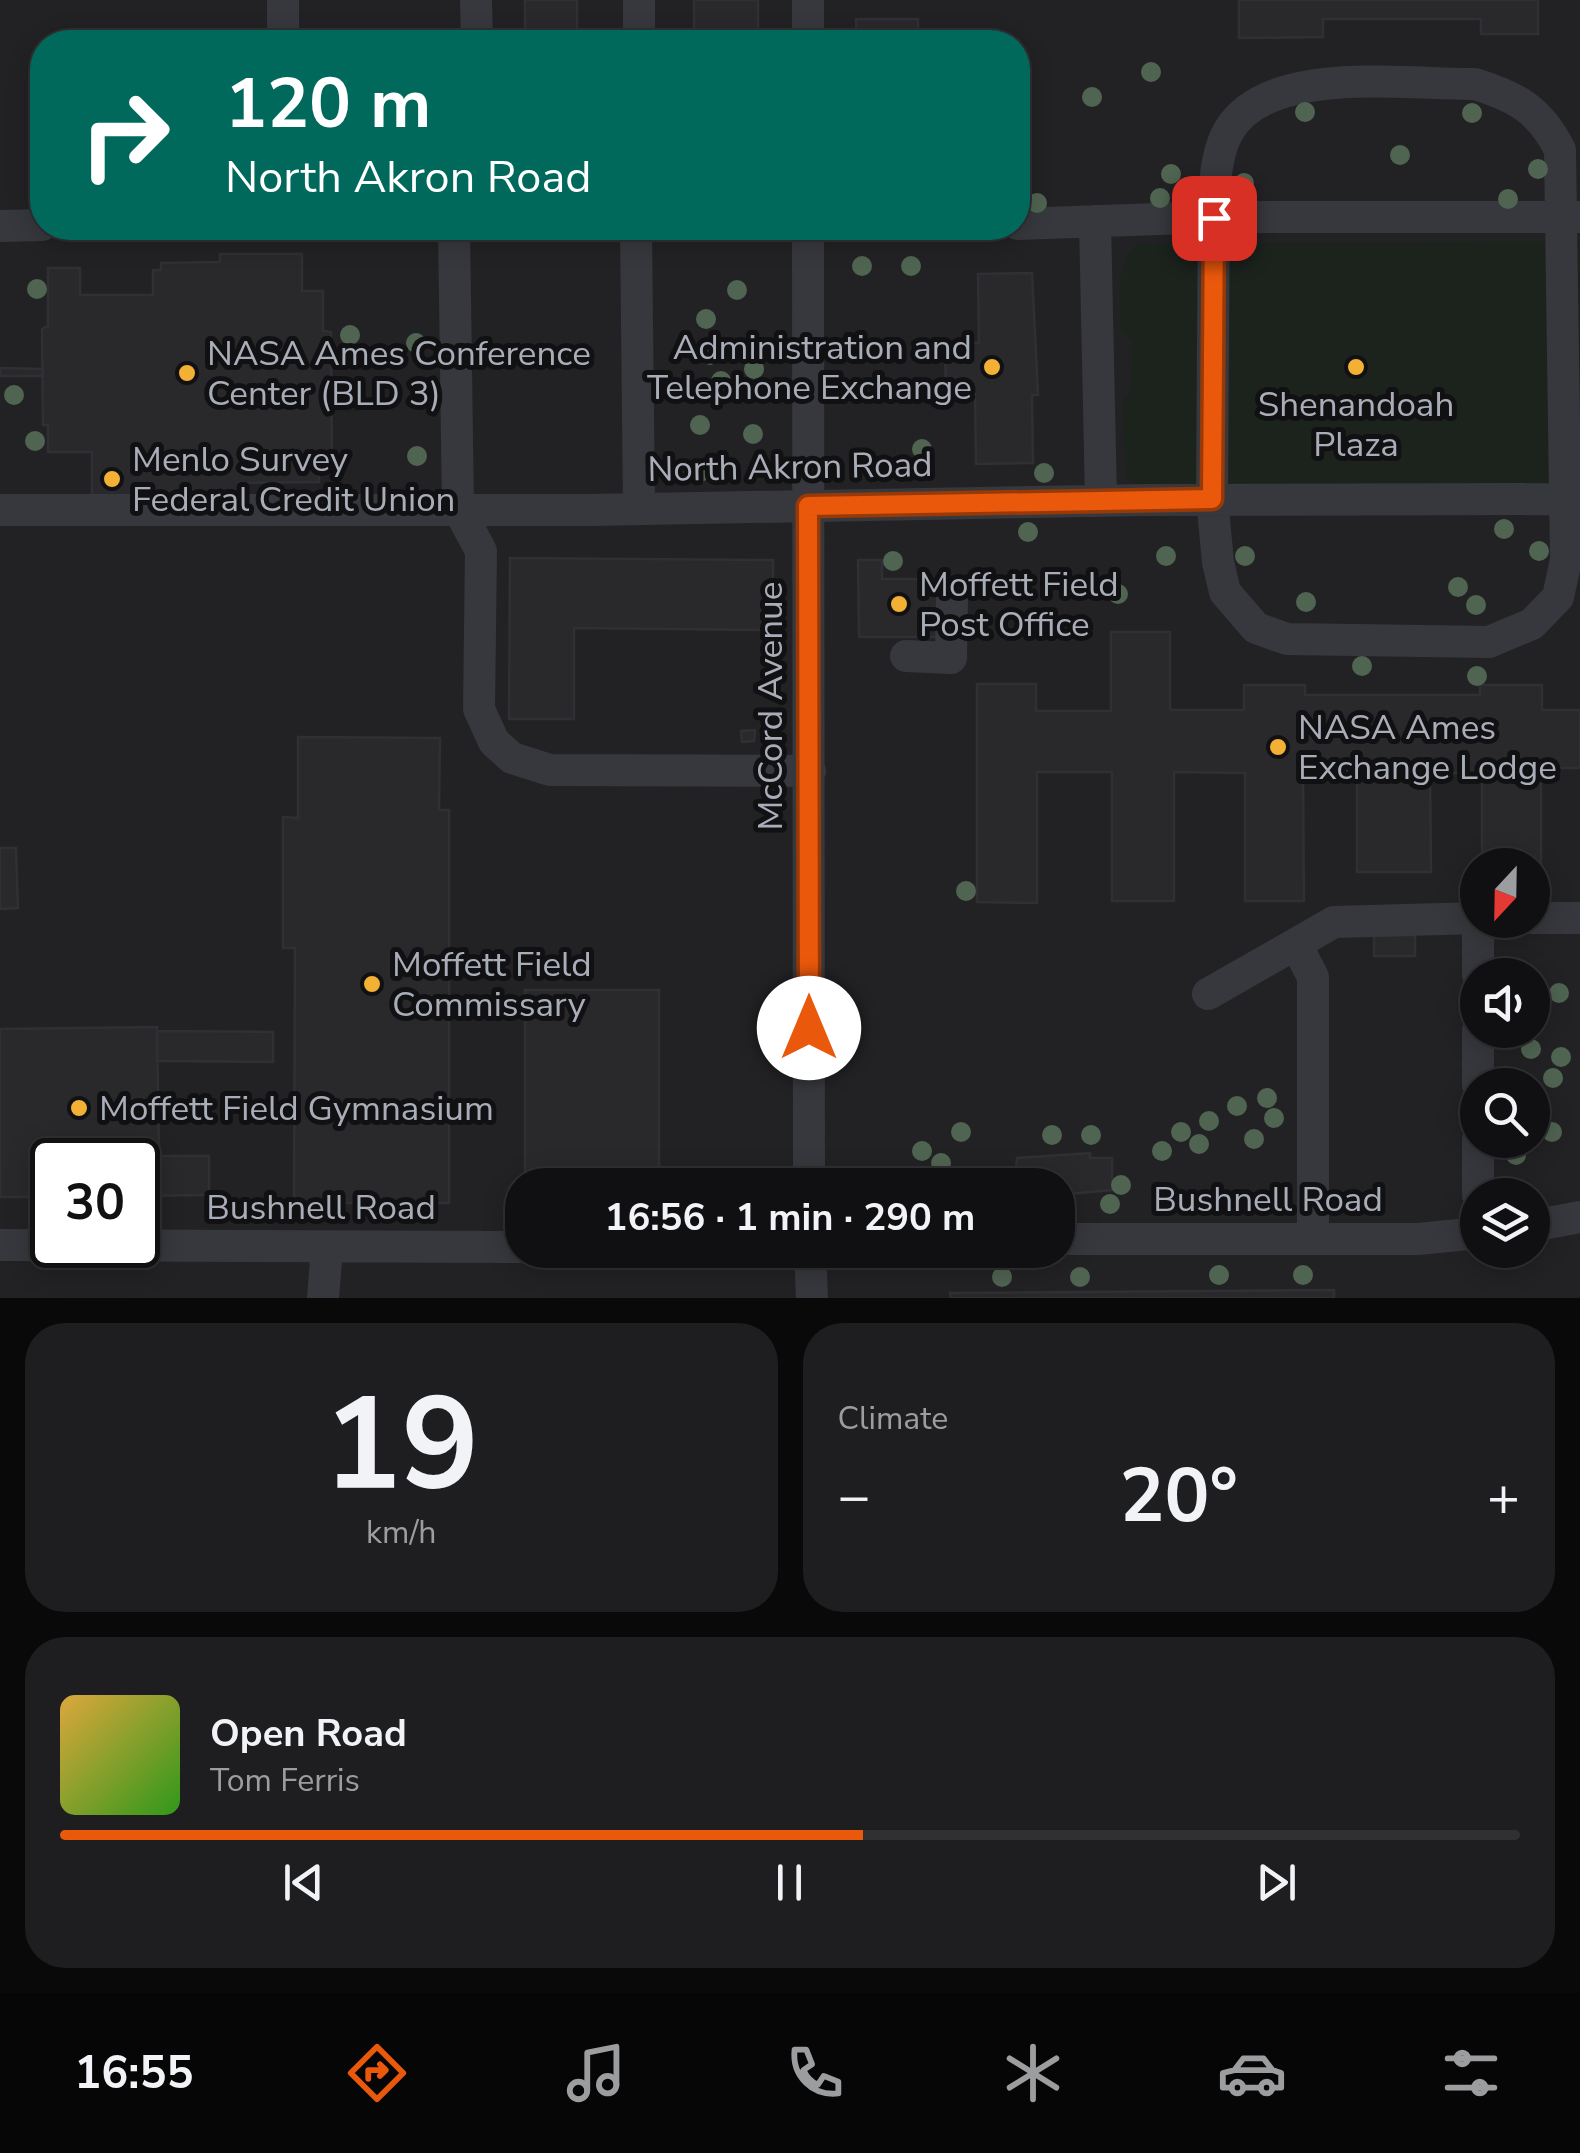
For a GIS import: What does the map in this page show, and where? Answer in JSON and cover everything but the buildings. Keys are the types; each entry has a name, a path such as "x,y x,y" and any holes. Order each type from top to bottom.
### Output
{"street":[{"path":"283,0 283,30"},
{"path":"476,0 477,30"},
{"path":"639,0 639,30"},
{"path":"808,0 808,30"},
{"path":"1475,84 1516,97 1546,122 1560,150 1571,217 1571,499 1566,560 1558,597 1532,624 1490,642 1287,639 1256,628 1225,592 1212,499 1214,218 1218,159 1229,130 1260,99 1301,85 1475,84"},
{"path":"1030,224 1214,218 1571,217"},
{"path":"1095,221 1101,500"},
{"path":"0,226 30,225"},
{"path":"454,240 458,508 480,551 479,709 494,742 512,758 550,770 810,771"},
{"path":"636,240 639,509"},
{"name":"McCord Avenue","path":"808,240 810,1168"},
{"name":"North Akron Road","path":"0,510 639,509 1101,500 1571,499"},
{"path":"906,656 951,658 952,599"},
{"path":"1550,918 1580,918"},
{"path":"1208,994 1334,922 1460,919"},
{"path":"1297,946 1312,977 1312,1239"},
{"path":"1550,1223 1580,1217"},
{"name":"Bushnell Road","path":"1075,1239 1460,1235"},
{"name":"Bushnell Road","path":"0,1245 505,1247"},
{"path":"323,1298 327,1248"},
{"path":"811,1268 812,1298"}],"shaded area":[{"path":"0,0 1580,0 1580,1298 0,1298"},
{"name":"Shenandoah Plaza","path":"1580,241 1580,489 1144,492 1126,478 1122,402 1131,391 1132,342 1121,330 1120,284 1125,262 1138,244"},
{"path":"359,378 359,412 332,412 331,379"}],"place":[{"name":"Administration and Telephone Exchange","path":"992,367"},
{"name":"Shenandoah Plaza","path":"1356,367"},
{"name":"NASA Ames Conference Center (BLD 3)","path":"187,373"},
{"name":"Menlo Survey Federal Credit Union","path":"112,479"},
{"name":"Moffett Field Post Office","path":"899,604"},
{"name":"NASA Ames Exchange Lodge","path":"1278,747"},
{"name":"Moffett Field Commissary","path":"372,984"},
{"name":"Moffett Field Gymnasium","path":"79,1108"}],"route":[{"path":"809,1028 808,506 1212,499 1214,218"}]}
